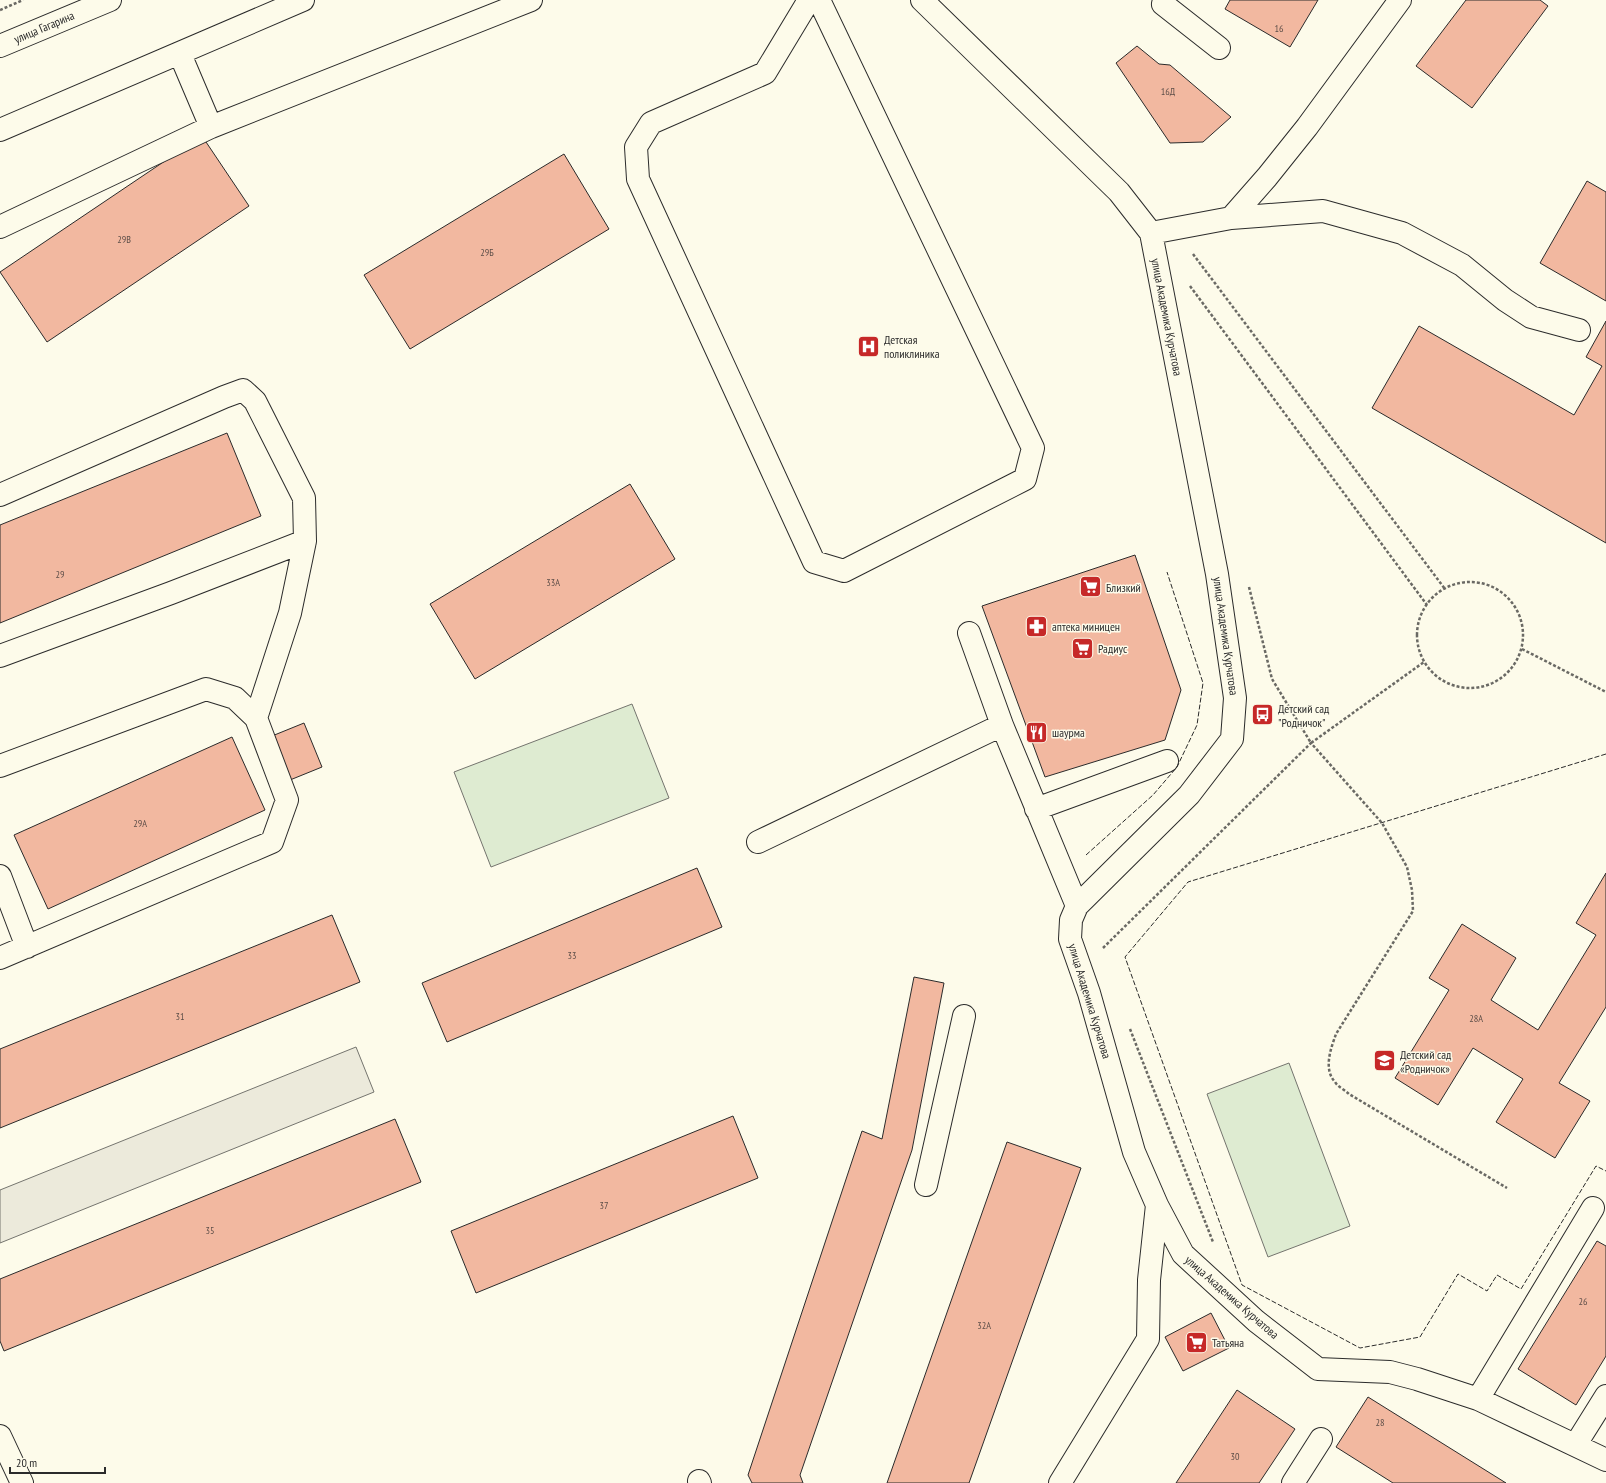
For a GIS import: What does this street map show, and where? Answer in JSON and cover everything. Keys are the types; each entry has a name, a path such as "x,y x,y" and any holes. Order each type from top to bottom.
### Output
{"street":[{"name":"улица Гагарина","path":"0,46 69,8 110,0"},
{"path":"0,130 303,0"},
{"path":"0,227 211,127 531,0"},
{"path":"809,0 765,73 651,123 636,147 638,179 814,562 844,571 1025,479 1033,448 819,0"},
{"name":"улица Академика Курчатова","path":"922,0 1119,192 1151,233 1217,574 1235,698 1232,739 1190,795 1077,906 1071,920 1070,939 1089,992 1134,1152 1156,1205 1183,1254 1256,1321 1318,1369 1390,1372 1478,1399"},
{"path":"1164,0 1163,4 1219,48"},
{"path":"1231,218 1307,127 1400,0"},
{"path":"180,54 211,127"},
{"path":"1151,233 1231,218 1323,211 1402,234 1462,265 1505,300 1531,317 1579,330"},
{"path":"0,495 242,390 255,401 304,498 305,541 290,613 256,718"},
{"path":"0,656 171,594 305,541"},
{"path":"970,633 1002,725 1077,906"},
{"path":"0,766 206,689 235,698 256,718 287,800 272,842 0,958"},
{"path":"758,842 1002,725"},
{"path":"1036,809 1167,761"},
{"path":"0,876 27,947"},
{"path":"926,1185 964,1016"},
{"path":"1060,1483 1148,1340 1149,1280 1156,1205"},
{"path":"1593,1208 1478,1399 1576,1444 1606,1460"},
{"path":"1576,1444 1606,1396"},
{"path":"0,1436 22,1483"},
{"path":"1293,1483 1321,1439"}],"path":[{"path":"0,10 24,0"},
{"path":"1173,228 1445,589"},
{"path":"1186,279 1427,605"},
{"path":"1470,582 1484,584 1497,589 1508,598 1517,609 1522,622 1524,636 1522,649 1516,662 1508,673 1497,681 1484,687 1470,689 1456,687 1444,682 1433,673 1424,662 1419,649 1417,635 1419,622 1427,605 1433,598 1445,589 1457,584 1470,582"},
{"path":"1522,649 1606,692"},
{"path":"1100,952 1311,743 1424,662"},
{"path":"1311,743 1382,823 1407,867 1412,890 1413,911 1336,1034 1330,1051 1328,1065 1334,1082 1349,1094 1507,1188"},
{"path":"1129,1026 1214,1247"}],"green space":[{"path":"632,704 669,798 491,867 454,772"},
{"path":"1289,1063 1350,1226 1268,1257 1207,1094"}],"shaded area":[{"path":"356,1047 374,1092 0,1243 0,1190"}],"building":[{"path":"1230,0 1318,0 1290,47 1225,9"},
{"path":"1466,0 1540,0 1548,6 1472,108 1416,66"},
{"path":"1137,46 1159,64 1170,65 1231,117 1203,142 1170,143 1116,63"},
{"path":"202,136 249,206 47,342 0,272"},
{"path":"564,154 609,229 410,349 364,275"},
{"path":"1587,181 1606,192 1606,301 1540,263"},
{"path":"1606,321 1606,543 1372,408 1419,326 1574,415 1602,366 1586,357"},
{"path":"227,433 261,516 0,623 0,525"},
{"path":"630,484 675,559 475,679 430,604"},
{"name":"Радиус","path":"1135,555 1181,690 1165,740 1045,777 982,606"},
{"path":"304,723 322,767 290,780 272,736"},
{"path":"232,737 265,810 48,909 14,835"},
{"path":"697,868 722,927 447,1042 422,983"},
{"path":"1606,873 1606,1007 1559,1083 1590,1101 1555,1158 1496,1122 1523,1079 1473,1048 1438,1105 1395,1078 1449,990 1429,978 1462,924 1516,958 1491,1000 1538,1030 1596,935 1576,923"},
{"path":"332,915 360,982 0,1128 0,1049"},
{"path":"914,977 944,983 912,1150 800,1475 803,1483 752,1483 748,1475 862,1131 882,1139"},
{"path":"733,1116 758,1178 476,1293 451,1231"},
{"path":"395,1119 421,1182 4,1351 0,1341 0,1279"},
{"path":"1007,1142 1081,1168 969,1483 887,1483"},
{"path":"1597,1241 1606,1246 1606,1356 1576,1405 1518,1369"},
{"name":"Татьяна","path":"1211,1313 1229,1348 1183,1371 1165,1337"},
{"path":"1237,1390 1295,1429 1259,1483 1176,1483"},
{"path":"1368,1397 1506,1483 1393,1483 1336,1447"}],"fence":[{"path":"1086,855 1153,795 1177,767 1197,725 1203,683 1167,572"},
{"path":"1606,754 1188,882 1125,957 1242,1285 1360,1348 1420,1337 1458,1274 1487,1291 1497,1275 1521,1289 1596,1166 1606,1171"}],"place":[{"name":"Детская поликлиника","path":"868,346"},
{"name":"Близкий","path":"1091,587"},
{"name":"аптека миницен","path":"1036,626"},
{"name":"Радиус","path":"1082,648"},
{"name":"Детский сад \"Родничок\"","path":"1263,715"},
{"name":"шаурма","path":"1036,732"},
{"name":"Детский сад «Родничок»","path":"1384,1061"},
{"name":"Татьяна","path":"1197,1342"}]}
